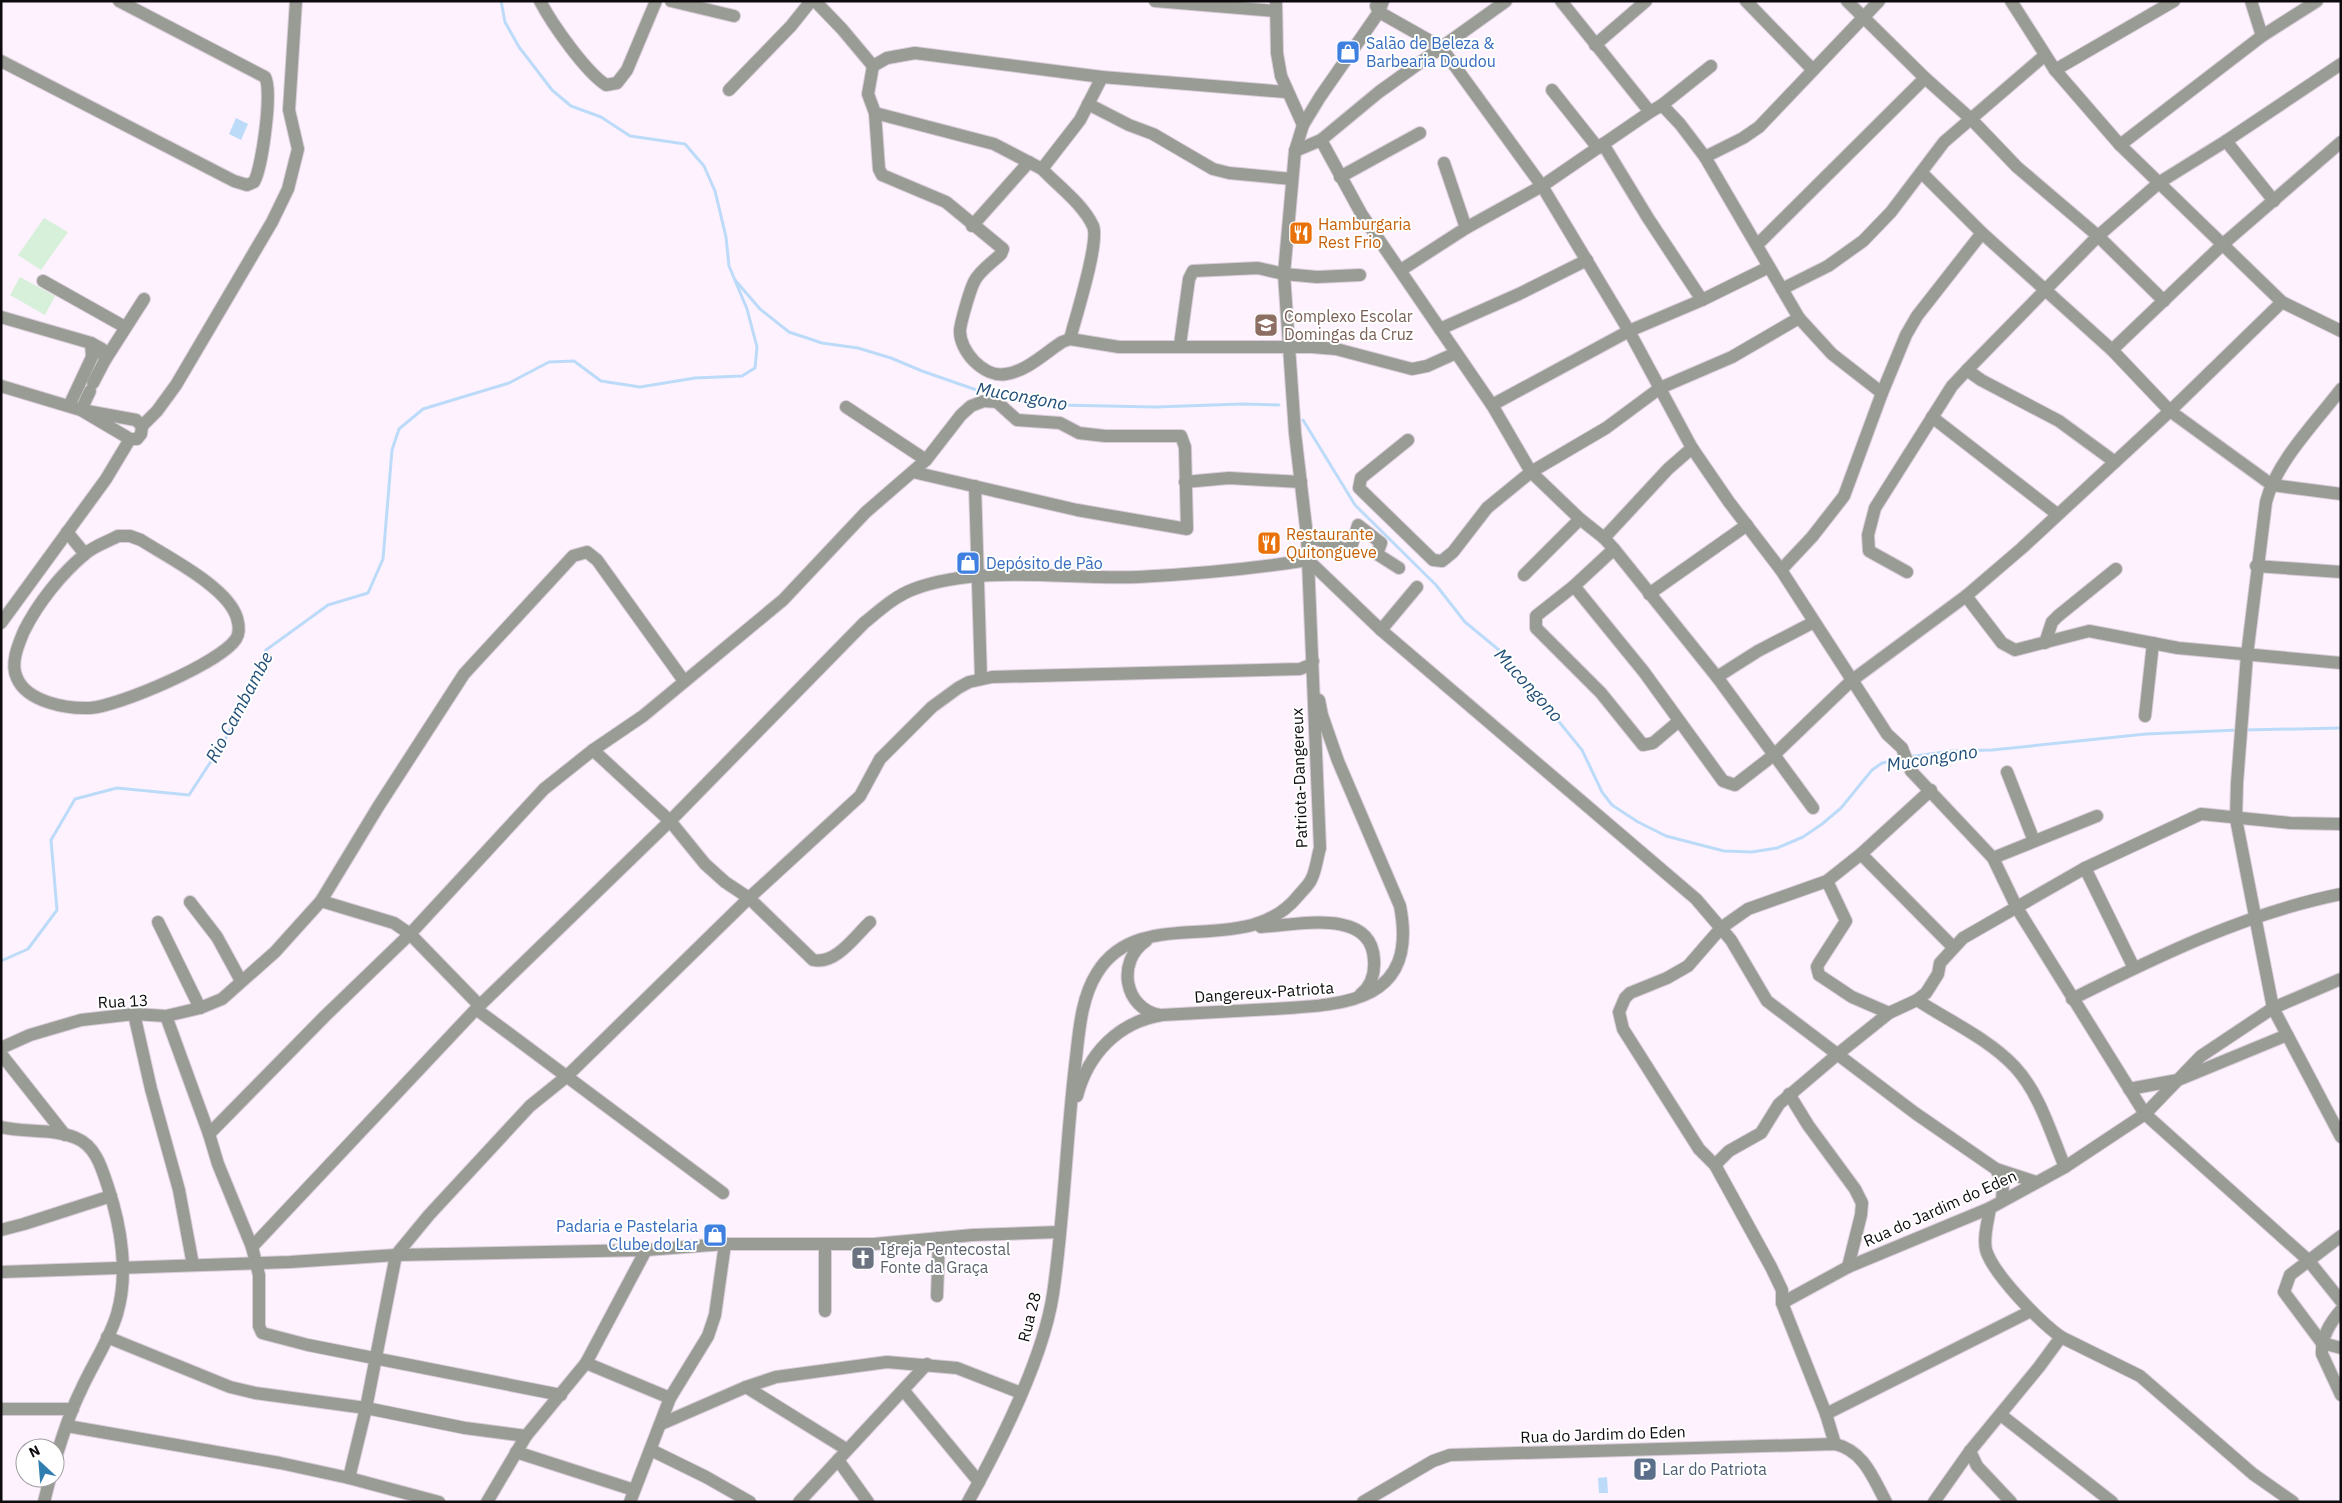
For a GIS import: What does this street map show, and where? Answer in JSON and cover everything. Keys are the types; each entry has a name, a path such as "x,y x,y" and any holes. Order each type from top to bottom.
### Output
{"street":[{"path":"1,61 234,181 242,184 251,184 258,172 266,130 268,85 265,77 119,1"},
{"path":"75,408 130,439 137,439 141,434 142,426 158,412 176,385 272,222 288,189 298,149 289,110 296,1"},
{"path":"540,1 548,17 588,68 606,85 617,83 627,70 656,1"},
{"path":"671,1 734,16"},
{"path":"729,90 813,1 842,29 873,66"},
{"path":"1155,1 1276,6 1277,53 1286,92 1303,125"},
{"path":"1295,151 1321,140 1379,92 1506,1"},
{"path":"1561,1 1650,112"},
{"path":"1595,45 1646,1"},
{"path":"1746,1 1814,70"},
{"path":"1847,1 1925,78 1971,119 2038,186 2098,236 2164,301"},
{"path":"1705,157 1752,132 1879,1"},
{"path":"2011,1 2054,70 2120,145 2282,302 2341,332"},
{"path":"2054,70 2174,1"},
{"path":"2251,1 2262,36"},
{"path":"2120,145 2262,36 2317,1"},
{"path":"349,1478 366,1408 396,1255 435,1208 515,1121 566,1077 749,898 860,796 880,760 932,707 958,688 980,679 1300,669 1310,665 1313,661 1308,536 1295,433 1284,274 1292,179 1295,151 1303,125 1379,5 1441,47 1542,186 1629,331 1692,448 1781,570 1887,734 1902,748 1911,771 1931,790 1993,858 2017,908 2145,1114 2308,1260 2341,1301"},
{"path":"873,66 887,58 915,53 1102,77 1286,92"},
{"path":"1782,289 1828,266 1863,241 1891,212 1944,142 2044,56"},
{"path":"1907,572 1868,551 1868,535 1876,508 1952,386 2098,236 2160,182 2226,142 2341,64"},
{"path":"873,66 868,94 875,114 879,170 882,175 937,197 1003,249 1001,254 974,282 960,332 965,348 977,365 996,374 1006,374 1024,368 1062,342 1070,339 1119,346 1180,345 1336,348 1412,369 1427,366 1456,353"},
{"path":"1401,270 1466,228 1542,186 1650,112 1662,106 1711,66"},
{"path":"1042,169 1080,120 1102,77"},
{"path":"1757,245 1925,78"},
{"path":"1552,90 1600,146 1702,300"},
{"path":"1088,104 1129,125 1153,134 1213,169 1229,173 1292,179"},
{"path":"1662,106 1680,124 1705,157 1799,318 1832,354 1882,393"},
{"path":"875,114 994,144 1042,169 1088,217 1094,228 1092,253 1070,339"},
{"path":"1340,177 1420,134"},
{"path":"1321,140 1340,177 1379,241 1401,270 1492,405 1531,472 1580,520 1604,538 1614,549 1717,677 1776,754 1813,808"},
{"path":"2226,142 2274,201"},
{"path":"2112,350 2222,245 2341,142"},
{"path":"972,226 1030,162"},
{"path":"1444,163 1466,228"},
{"path":"1922,173 1982,233 2112,350 2170,411 2272,485 2341,494"},
{"path":"1781,570 1812,538 1844,496 1882,393 1906,335 1918,316 1982,233"},
{"path":"1440,329 1519,294 1588,260"},
{"path":"1492,405 1629,331 1702,300 1768,267"},
{"path":"1180,345 1189,279 1193,271 1258,268 1284,274 1317,277 1360,275"},
{"path":"42,281 125,327"},
{"path":"75,408 93,385 105,360 144,299"},
{"path":"1574,586 1644,672 1723,781 1730,785 1736,785 1776,754 1851,681 1966,596 2022,548 2170,411 2282,302"},
{"path":"1,317 91,343 102,349 105,360"},
{"path":"1408,440 1361,478 1359,488 1434,560 1442,561 1453,552 1487,508 1531,472 1606,428 1660,388 1732,357 1799,318"},
{"path":"75,408 82,376 92,356 91,343"},
{"path":"1967,370 1981,380 2059,421 2115,462"},
{"path":"82,376 93,385"},
{"path":"1,386 75,408 136,420 142,426"},
{"path":"2341,389 2290,455 2272,485 2266,502 2256,566 2247,655 2236,819 2273,1008 2341,1137"},
{"path":"209,1134 325,1016 410,934 544,788 593,750 643,716 783,600 866,512 926,460 961,415 977,403 991,400 1004,406 1017,420 1060,423 1080,433 1105,436 1178,434 1183,439 1185,447 1187,529 1077,510 913,472"},
{"path":"846,408 926,460"},
{"path":"1932,417 2057,514"},
{"path":"1,623 106,479 130,439"},
{"path":"1604,538 1668,470 1692,448"},
{"path":"1185,482 1229,478 1301,482"},
{"path":"975,486 980,679"},
{"path":"1524,575 1580,520"},
{"path":"1308,536 1350,551 1358,525 1381,544 1377,554 1399,568"},
{"path":"1649,594 1747,525"},
{"path":"67,532 85,554"},
{"path":"118,536 130,536 141,540 219,593 236,616 239,628 236,639 198,666 144,693 116,703 91,708 66,707 46,702 25,689 16,678 14,660 30,620 60,579 85,554 118,536"},
{"path":"1614,549 1574,586 1536,616 1536,628 1601,693 1643,745 1653,743 1679,721"},
{"name":"Rua 13","path":"1,1048 30,1035 82,1020 134,1014 166,1016 200,1008 222,999 275,952 321,902 378,806 464,674 573,556 587,552 597,560 684,681"},
{"path":"252,1247 478,1008 670,821 864,623 885,605 913,589 931,584 977,577 1083,575 1136,577 1245,570 1308,560"},
{"path":"1308,560 1381,630 1696,899 1730,940 1767,1001 1839,1053 1915,1113 1996,1168 2036,1182"},
{"path":"2256,566 2341,572"},
{"path":"2046,643 2052,622 2116,569"},
{"path":"1381,630 1417,587"},
{"path":"1966,596 2002,643 2009,648 2020,650 2089,631 2153,643 2247,655 2341,663"},
{"path":"1717,677 1758,651 1814,622"},
{"path":"2145,716 2153,643"},
{"name":"Patriota-Dangereux","path":"1068,1126 1080,1026 1089,989 1097,973 1114,953 1154,936 1248,928 1270,920 1286,910 1311,880 1320,848 1314,730 1313,661"},
{"name":"Dangereux-Patriota","path":"1068,1126 1079,1089 1095,1054 1112,1036 1136,1022 1162,1015 1321,1006 1353,1001 1368,996 1395,970 1403,950 1405,929 1400,906 1338,761 1322,715 1313,661"},
{"path":"593,750 670,821 705,864 725,882 749,898 814,960 821,962 831,959 870,922"},
{"path":"2007,772 2034,841"},
{"path":"1835,1444 1826,1414 1782,1303 1782,1290 1771,1267 1715,1165 1699,1149 1623,1029 1619,1012 1630,994 1667,978 1688,966 1721,928 1748,909 1826,881 1861,854 1931,790"},
{"path":"1715,1165 1729,1151 1761,1133 1773,1111 1789,1094 1839,1053 1889,1013 1926,994 1933,983 1940,963 1953,947 1973,931 2017,908 2085,868 2194,817 2214,814 2236,819 2341,824"},
{"path":"1993,858 2097,816"},
{"path":"1861,854 1953,947"},
{"path":"2085,868 2134,968"},
{"path":"1826,881 1846,921 1819,963 1817,967 1819,975 1852,997 1889,1013"},
{"path":"2072,999 2134,968 2256,916 2341,894"},
{"path":"190,902 217,937 241,981"},
{"path":"321,902 394,923 410,934 478,1008 566,1077 723,1193"},
{"path":"158,922 200,1008"},
{"path":"1248,928 1328,923 1348,924 1360,931 1370,942 1374,954 1375,968 1372,980 1365,991 1353,1001"},
{"path":"1154,936 1137,947 1130,958 1128,982 1133,996 1142,1007 1152,1013 1162,1015"},
{"name":"Rua do Jardim do Eden","path":"1782,1303 1848,1267 1990,1208 2065,1167 2145,1114 2200,1056 2273,1008 2341,979"},
{"path":"1917,1000 1987,1044 2016,1067 2038,1103 2065,1167"},
{"path":"134,1014 151,1089 179,1190 192,1265"},
{"path":"166,1016 218,1164 252,1247 259,1275 259,1326 262,1333 308,1345 561,1395"},
{"path":"2129,1090 2178,1080 2287,1035"},
{"path":"1,1054 65,1135"},
{"path":"1789,1094 1794,1104 1855,1189 1862,1203 1861,1215 1848,1267"},
{"name":"Rua 28","path":"968,1502 1021,1393 1045,1333 1053,1295 1068,1126"},
{"path":"1,1127 17,1131 46,1131 65,1135 77,1138 87,1146 98,1159 118,1223 123,1268 117,1314 72,1409 63,1438"},
{"path":"1996,1168 2003,1184 2002,1201"},
{"path":"1,1230 111,1196"},
{"path":"1990,1208 1986,1249 1999,1271 2031,1311 2061,1337 2140,1376 2253,1474 2293,1502"},
{"path":"1,1272 256,1263 396,1255 646,1250 725,1244 874,1244 1011,1232 1059,1232"},
{"path":"2341,1236 2290,1274 2284,1292 2322,1344 2341,1348"},
{"path":"937,1296 939,1238"},
{"path":"516,1452 632,1496 670,1398 708,1336 714,1315 725,1244"},
{"path":"824,1311 825,1244"},
{"path":"487,1502 526,1436 586,1363 646,1250"},
{"path":"2341,1310 2324,1336 2322,1344 2322,1354 2341,1395"},
{"path":"1826,1414 2031,1311"},
{"path":"107,1337 230,1386 284,1398 366,1408 465,1428 526,1436"},
{"path":"1934,1502 1970,1451 2044,1362 2061,1337"},
{"path":"661,1424 746,1387 776,1378 887,1362 957,1368 1021,1393"},
{"path":"586,1363 670,1398"},
{"path":"799,1502 846,1449 904,1391 927,1364"},
{"path":"746,1387 846,1449"},
{"path":"904,1391 979,1482"},
{"path":"1,1409 72,1409"},
{"path":"2000,1415 2112,1502"},
{"path":"67,1426 123,1438 232,1454 349,1478 439,1502"},
{"name":"Rua do Jardim do Eden","path":"1363,1502 1450,1455 1835,1444 1850,1449 1868,1467 1886,1502"},
{"path":"651,1450 706,1477 750,1502"},
{"path":"1970,1451 1977,1466 2011,1502"},
{"path":"838,1460 868,1502"},
{"path":"44,1502 48,1488"}],"green space":[{"path":"44,218 68,232 41,270 18,255"},
{"path":"20,277 55,296 45,315 10,295"}],"water":[{"path":"236,118 248,124 241,140 229,134"},
{"path":"1607,1477 1608,1493 1599,1493 1598,1478"}],"waterway":[{"name":"Rio Cambambe","path":"1,961 28,949 57,910 51,840 75,799 117,788 189,795 225,740 266,650 328,605 368,593 383,559 392,450 399,429 423,409 509,383 549,362 574,361 601,381 640,387 695,378 742,376 755,368 757,347 747,309 729,266 726,237 715,191 704,166 685,144 630,136 601,117 571,106 552,90 519,47 505,22 501,1"},
{"name":"Mucongono","path":"735,280 760,309 789,332 822,343 858,348 891,358 988,394 1058,405 1155,407 1242,404 1279,405"},
{"name":"Mucongono","path":"1303,420 1355,505 1436,585 1465,622 1499,650 1513,665 1582,750 1602,792 1612,805 1638,822 1666,836 1724,851 1752,852 1777,848 1803,837 1822,824 1841,808 1872,770 1882,763 1902,759"},
{"name":"Mucongono","path":"2244,730 2341,728"},
{"name":"Mucongono","path":"1908,757 1952,751 1992,750 2146,734 2238,730"}],"place":[{"name":"Salão de Beleza & Barbearia Doudou","path":"1348,52"},
{"name":"Hamburgaria Rest Frio","path":"1301,233"},
{"name":"Complexo Escolar Domingas da Cruz","path":"1266,325"},
{"name":"Restaurante Quitongueve","path":"1269,543"},
{"name":"Depósito de Pão","path":"968,563"},
{"name":"Padaria e Pastelaria Clube do Lar","path":"715,1235"},
{"name":"Igreja Pentecostal Fonte da Graça","path":"863,1258"},
{"name":"Lar do Patriota","path":"1645,1469"}]}
